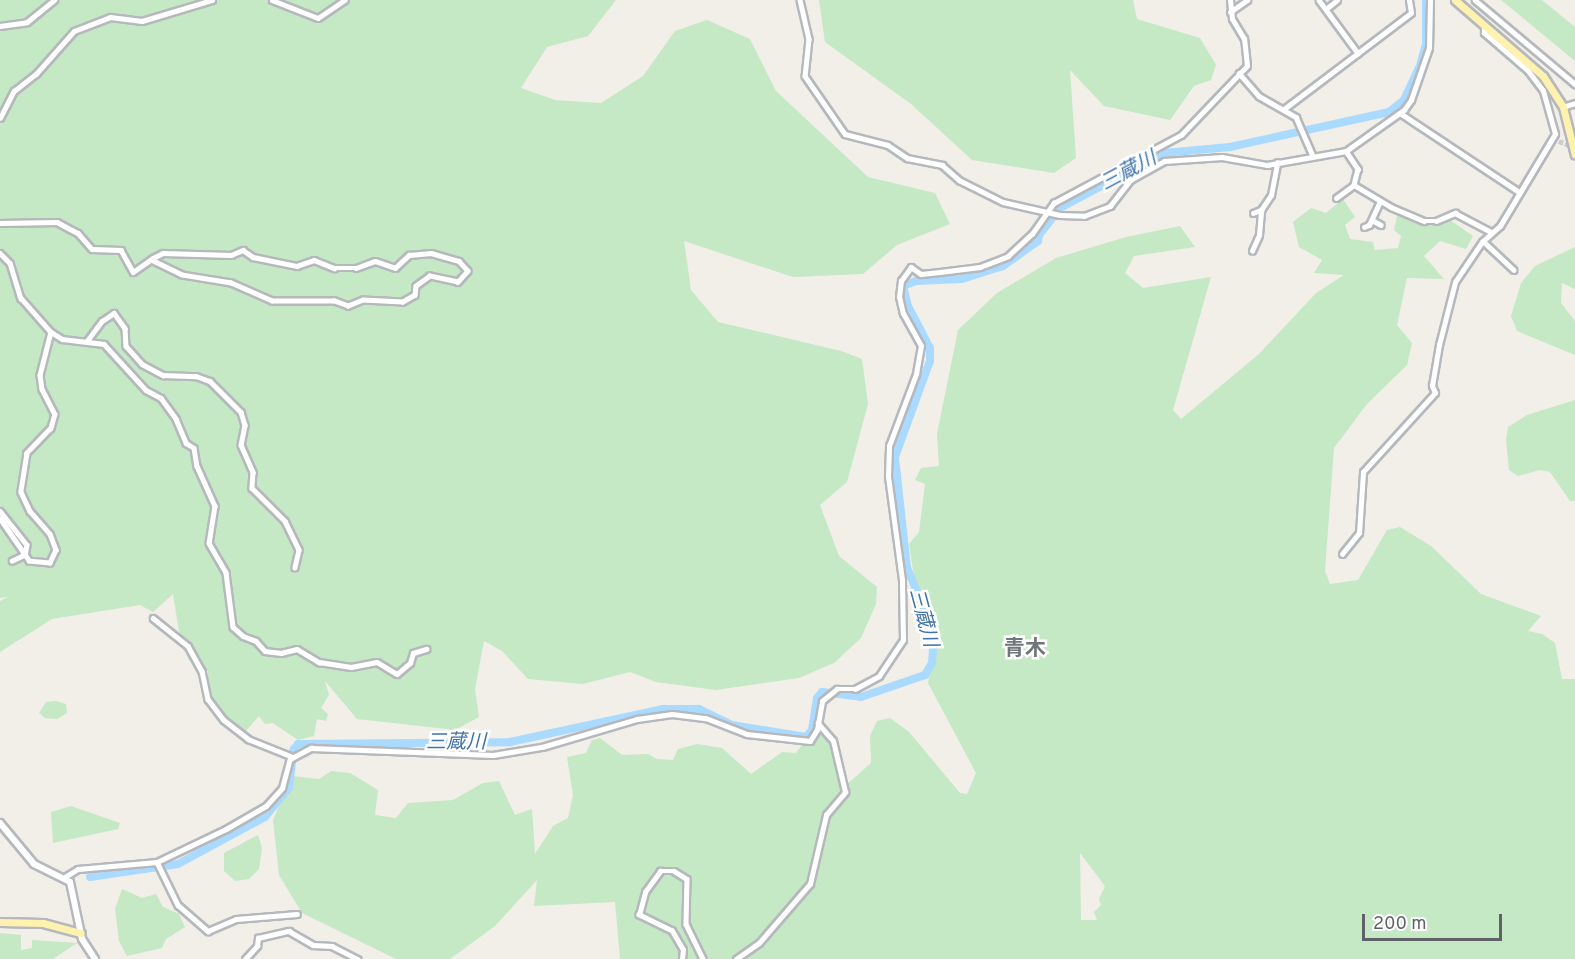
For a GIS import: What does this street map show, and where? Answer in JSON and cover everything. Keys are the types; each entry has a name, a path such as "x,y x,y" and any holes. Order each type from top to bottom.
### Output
{"main road":[{"path":"1455,0 1544,76 1563,107 1575,155"},
{"path":"0,922 43,923 81,933"}],"street":[{"path":"0,26 27,22 54,0"},
{"path":"0,118 14,91 36,74 74,31 110,17 142,21 212,0"},
{"path":"272,0 318,18 345,0"},
{"path":"800,0 809,39 805,76 845,134 888,145 907,158 942,165 959,180 1003,202 1060,215 1084,216 1102,211 1130,180 1164,161 1222,157 1262,165 1346,151 1400,113 1411,100 1429,48 1430,0"},
{"path":"65,877 78,869 157,862 266,806 282,788 294,756 311,748 493,755 542,747 637,719 672,714 706,718 747,734 810,741 818,724 822,700 837,689 855,689 879,676 903,640 902,580 888,476 889,446 916,374 921,346 903,314 899,297 901,281 911,267 921,273 940,272 980,267 1008,256 1032,234 1068,194 1181,135 1247,66 1247,55 1230,12 1230,0"},
{"path":"1230,12 1247,0"},
{"path":"1319,0 1358,53"},
{"path":"1326,9 1337,0"},
{"path":"1284,109 1411,13 1409,0"},
{"path":"1475,0 1575,84"},
{"path":"1342,554 1359,533 1363,472 1435,393 1432,386 1439,345 1455,282 1483,241 1500,226 1518,191 1551,139 1554,121 1543,91 1528,71 1484,33 1484,26"},
{"path":"1239,73 1259,96 1284,109 1299,123 1307,137 1313,156"},
{"path":"1563,107 1575,103"},
{"path":"1400,113 1518,191"},
{"path":"1551,139 1559,141"},
{"path":"1336,198 1354,185 1358,169 1346,151"},
{"path":"1253,213 1260,210 1271,195 1277,163"},
{"path":"1354,185 1380,201 1424,221 1436,221 1455,213 1491,232"},
{"path":"1364,226 1372,220 1380,201"},
{"path":"1252,251 1260,235 1260,210"},
{"path":"1372,220 1382,225"},
{"path":"0,223 57,222 78,233 92,249 121,250 133,272 151,260 163,253 231,255 243,250 253,257 297,266 314,260 334,268 356,268 375,261 395,268 410,255 431,253 459,261 468,271 458,282 430,276 416,286 415,295 403,302 363,300 348,306 334,301 272,301 231,283 183,275 151,260"},
{"path":"1483,241 1514,270"},
{"path":"0,253 10,263 21,298 51,332 62,339 104,344 146,390 161,398 186,442 194,448 197,466 215,506 209,543 226,573 233,627 243,636 256,641 265,651 281,653 297,649 319,662 351,667 378,662 397,674 410,663 413,653 426,649"},
{"path":"86,342 102,321 114,313 125,328 126,346 141,364 163,375 196,376 210,381 241,412 245,425 241,445 254,472 252,488 285,521 299,550 295,568"},
{"path":"0,519 23,556 29,561 50,563 56,550 50,534 30,511 21,492 27,453 51,428 54,414 42,389 40,375 51,332"},
{"path":"0,511 26,543 23,556"},
{"path":"12,561 23,556"},
{"path":"153,618 188,646 202,671 208,699 224,720 248,739 294,756"},
{"path":"736,959 759,943 810,884 826,815 845,792 833,741 818,724"},
{"path":"0,823 34,864 65,877 72,888 81,933 95,959"},
{"path":"157,862 178,905 208,931 236,919 297,914"},
{"path":"682,959 683,950 672,931 639,915 645,892 660,871 674,871 687,879 686,924 703,959"},
{"path":"245,959 257,946 258,938 289,931 313,945 332,946 358,959"}],"green space":[{"path":"0,0 616,0 588,36 547,47 521,88 555,100 601,103 643,76 675,31 707,20 750,39 776,91 868,177 935,193 950,224 897,245 863,274 793,277 684,241 691,290 718,322 841,351 862,359 868,404 847,482 820,505 839,556 877,587 876,604 861,638 834,663 799,678 716,690 656,682 630,672 583,684 528,679 502,651 484,641 475,689 479,717 455,730 357,719 325,681 329,695 321,708 328,714 326,721 317,719 314,736 298,740 273,723 265,724 259,716 245,732 231,727 208,699 208,671 189,660 180,638 173,594 153,612 140,605 52,619 0,652 0,601 8,597 0,598"},
{"path":"819,0 1133,0 1137,19 1200,38 1216,65 1211,80 1194,86 1170,120 1104,106 1070,70 1076,158 1054,173 972,160 911,104 825,42"},
{"path":"1501,0 1542,0 1575,27 1575,61"},
{"path":"1343,199 1355,217 1345,225 1350,239 1373,242 1375,250 1398,248 1401,236 1394,230 1398,212 1426,225 1450,220 1473,236 1466,249 1440,241 1424,256 1444,279 1407,278 1397,325 1412,343 1407,365 1367,404 1334,448 1325,571 1330,584 1358,580 1387,530 1400,527 1431,546 1481,594 1541,616 1528,631 1542,634 1555,643 1562,679 1575,679 1575,959 620,959 615,902 534,906 537,880 495,926 450,959 396,959 302,913 279,875 273,820 292,776 319,779 331,771 350,773 378,790 375,815 396,818 408,803 453,800 483,783 499,781 515,815 532,809 535,854 553,826 568,818 573,795 567,757 586,753 592,740 600,738 622,755 648,754 657,759 673,760 678,749 697,744 722,748 751,774 782,752 796,753 818,724 831,734 845,786 871,763 870,736 877,721 890,718 909,732 960,793 967,794 976,773 928,683 932,663 931,628 915,583 909,544 919,532 925,484 915,480 921,468 939,466 937,434 958,330 997,293 1056,258 1126,237 1180,226 1195,247 1134,256 1125,273 1143,288 1211,277 1173,410 1181,419 1259,354 1316,293 1344,275 1314,273 1322,260 1299,247 1293,222 1311,208 1326,213","holes":["1080,853 1105,886 1099,899 1101,905 1094,912 1097,920 1081,920"]},
{"path":"1575,247 1575,289 1562,283 1561,303 1575,321 1575,355 1517,331 1511,316 1521,283 1535,266"},
{"path":"1575,400 1575,501 1570,501 1550,472 1540,470 1518,476 1509,470 1506,440 1508,427 1527,415"},
{"path":"56,701 66,704 67,713 57,719 45,718 39,713 46,702"},
{"path":"71,806 120,823 118,829 53,843 51,812"},
{"path":"258,835 262,848 259,869 249,879 235,881 224,871 224,853"},
{"path":"122,889 142,898 156,894 163,907 179,914 185,927 166,939 162,948 127,956 119,941 115,909"},
{"path":"0,933 21,935 21,950 32,948 32,940 77,943 53,959 0,959"}],"waterway":[{"name":"三蔵川","path":"90,877 178,864 265,817 289,787 294,749 298,744 510,742 663,709 699,709 732,725 806,737 812,730 817,698 822,692 861,697 925,675 932,663 933,649 924,608 907,568 895,457 930,361 930,348 908,306 903,286 916,281 962,279 1003,266 1038,241 1039,235 1060,208 1164,153 1230,147 1389,112 1404,100 1420,66 1426,44 1426,0"}],"tunnel":[{"path":"1559,141 1574,147"}],"district":[{"name":"青木","path":"1025,650"}]}
